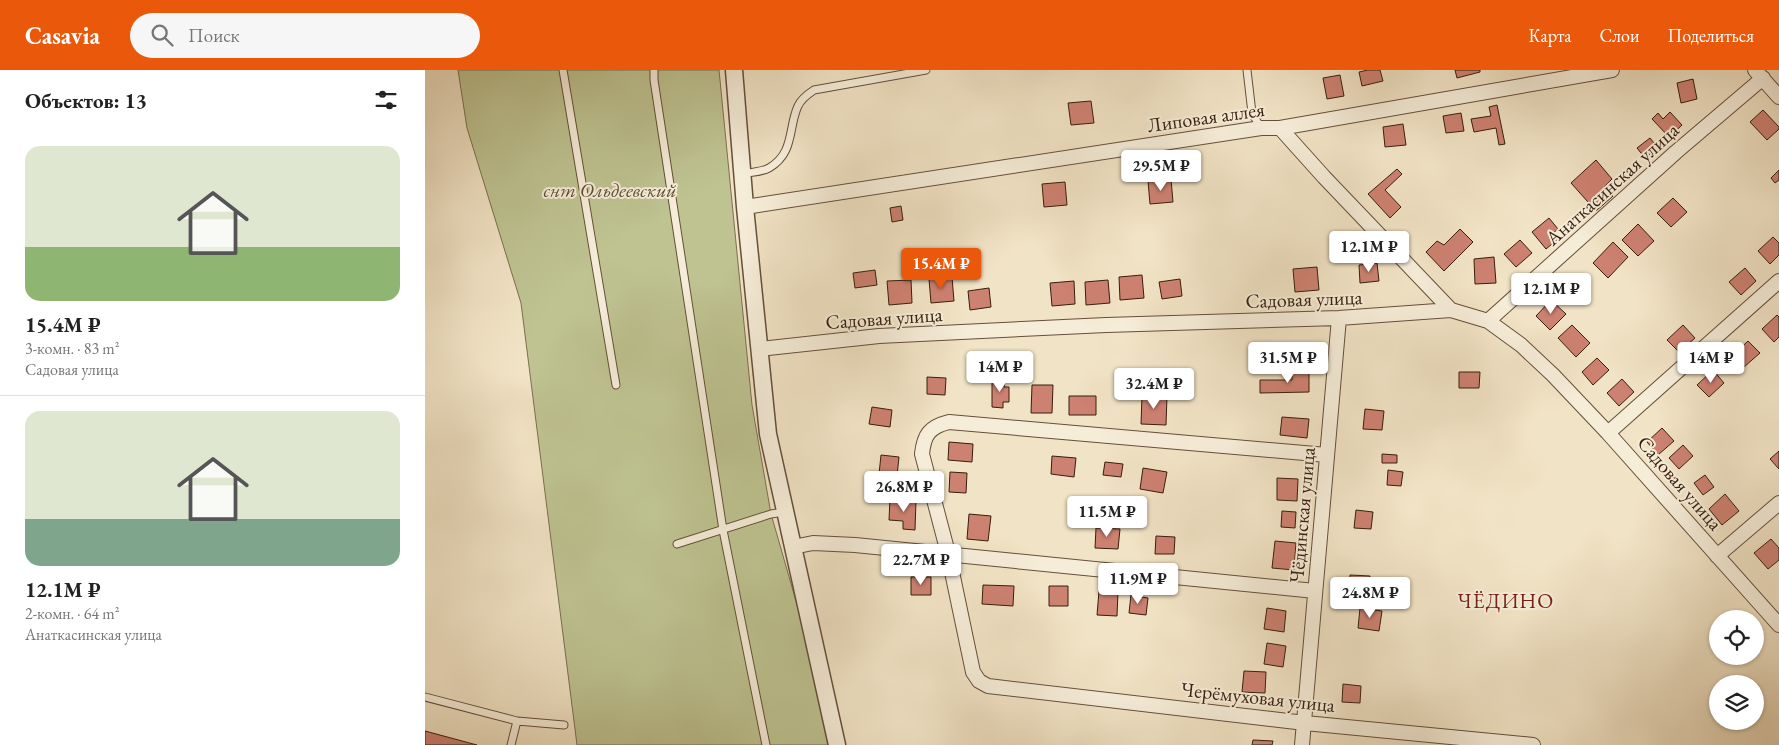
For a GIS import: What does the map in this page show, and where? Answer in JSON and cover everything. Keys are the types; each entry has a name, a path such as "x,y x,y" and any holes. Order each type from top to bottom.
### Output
{"street":[{"path":"734,70 745,207 768,434 837,745"},
{"name":"Липовая аллея","path":"745,207 1261,128 1280,128 1612,70"},
{"path":"1759,74 1779,97"},
{"name":"Анаткасинская улица","path":"1488,320 1676,152 1759,74"},
{"path":"1280,128 1451,310"},
{"path":"1608,433 1779,281"},
{"name":"Садовая улица","path":"759,349 879,336 1106,325 1339,318 1451,310 1488,320 1521,345 1553,375 1608,433 1779,625"},
{"name":"Чёдинская улица","path":"1302,745 1339,318"},
{"path":"948,553 922,454 924,441 931,430 949,422 1327,455"},
{"path":"1717,556 1779,503"},
{"path":"793,547 813,543 855,545 1315,591"},
{"name":"Черёмуховая улица","path":"948,553 973,672 979,681 988,686 1305,723 1533,745"}],"lane":[{"path":"563,70 616,385"},
{"path":"654,70 723,530 766,745"},
{"path":"743,174 768,169 777,162 789,143 798,106 805,96 814,90 926,70"},
{"path":"1247,70 1251,112 1261,128"},
{"path":"677,544 771,514 784,512"},
{"path":"425,697 517,721 564,726"},
{"path":"511,745 517,721"}],"green space":[{"name":"снт Ольдеевский","path":"458,70 719,70 752,405 771,514 800,615 829,745 577,745 521,303 467,128"}],"building":[{"path":"1380,70 1383,81 1362,86 1359,72"},
{"path":"1455,70 1480,70 1480,72 1457,78"},
{"path":"1340,75 1344,96 1327,99 1323,78"},
{"path":"1693,79 1697,99 1681,103 1677,83"},
{"path":"1091,101 1094,123 1071,125 1068,103"},
{"path":"1497,105 1505,144 1499,145 1496,128 1474,132 1471,119 1491,116 1489,107"},
{"path":"1763,110 1779,127 1767,140 1750,122"},
{"path":"1670,112 1682,125 1669,137 1652,119 1658,113 1663,119"},
{"path":"1461,113 1464,131 1446,133 1443,116"},
{"path":"1403,124 1406,145 1385,147 1383,127"},
{"path":"1650,138 1658,148 1645,158 1637,148"},
{"path":"1596,160 1612,179 1604,187 1613,196 1596,211 1571,183"},
{"path":"1397,169 1402,174 1385,190 1401,207 1390,218 1368,194"},
{"path":"1779,170 1779,180 1775,183 1771,178"},
{"path":"1171,179 1173,202 1150,204 1148,181"},
{"path":"1065,182 1067,205 1044,207 1042,184"},
{"path":"1673,198 1687,212 1671,227 1657,213"},
{"path":"901,206 903,220 892,222 890,208"},
{"path":"1549,218 1558,229 1553,233 1558,239 1546,249 1532,232"},
{"path":"1638,224 1654,241 1638,256 1622,240"},
{"path":"1460,229 1473,242 1444,271 1426,252 1437,241 1444,245"},
{"path":"1773,237 1779,243 1779,255 1770,264 1758,251"},
{"path":"1520,240 1532,253 1516,267 1504,254"},
{"path":"1613,242 1628,257 1608,278 1593,263"},
{"path":"1494,257 1496,283 1475,284 1474,259"},
{"path":"1377,263 1379,281 1360,283 1359,265"},
{"path":"1317,267 1319,290 1295,292 1293,269"},
{"path":"1745,268 1756,281 1741,295 1729,282"},
{"path":"875,270 877,285 855,288 853,273"},
{"path":"1142,275 1144,298 1120,300 1119,277"},
{"path":"952,277 954,301 931,303 929,279"},
{"path":"1180,279 1182,296 1162,299 1159,282"},
{"path":"911,280 912,303 889,305 887,281"},
{"path":"1108,280 1110,303 1086,305 1085,282"},
{"path":"1074,281 1075,304 1052,306 1050,283"},
{"path":"989,288 991,307 970,310 968,291"},
{"path":"1551,300 1566,314 1550,330 1536,316"},
{"path":"1777,315 1779,317 1779,337 1774,342 1762,329"},
{"path":"1572,325 1590,343 1576,357 1558,338"},
{"path":"1683,325 1695,338 1679,352 1667,340"},
{"path":"1748,341 1760,353 1744,367 1733,355"},
{"path":"1597,358 1609,370 1593,385 1582,372"},
{"path":"1292,369 1309,369 1309,392 1260,393 1260,380 1292,380"},
{"path":"1713,370 1724,383 1709,397 1697,385"},
{"path":"1459,372 1480,372 1479,388 1459,388"},
{"path":"927,377 946,378 945,395 927,394"},
{"path":"992,379 1005,379 1004,387 1009,387 1009,402 1003,402 1003,408 992,407"},
{"path":"1622,379 1634,392 1619,406 1607,393"},
{"path":"1032,385 1053,385 1052,413 1031,413"},
{"path":"1069,396 1096,396 1096,415 1069,415"},
{"path":"1142,396 1167,396 1166,425 1141,424"},
{"path":"872,407 892,410 890,427 869,424"},
{"path":"1365,409 1384,411 1382,430 1363,429"},
{"path":"1282,417 1309,419 1307,438 1280,435"},
{"path":"1662,428 1674,441 1658,455 1647,442"},
{"path":"949,442 973,444 972,462 948,460"},
{"path":"1683,445 1693,456 1679,469 1669,458"},
{"path":"1779,451 1779,469 1770,459"},
{"path":"1382,454 1397,455 1397,463 1382,463"},
{"path":"881,455 899,457 897,476 879,474"},
{"path":"1052,456 1076,458 1074,477 1051,474"},
{"path":"1105,462 1123,464 1121,477 1103,475"},
{"path":"1143,468 1167,472 1163,493 1140,489"},
{"path":"1388,470 1403,472 1401,486 1387,485"},
{"path":"950,472 967,473 966,493 949,492"},
{"path":"1705,475 1714,487 1703,495 1694,483"},
{"path":"1277,478 1298,479 1297,501 1277,500"},
{"path":"1725,494 1739,511 1722,525 1709,509"},
{"path":"890,499 916,500 915,530 903,529 903,521 889,520"},
{"path":"1356,510 1373,512 1371,529 1354,528"},
{"path":"1282,511 1296,512 1295,528 1281,527"},
{"path":"969,514 991,516 988,541 967,539"},
{"path":"1096,528 1120,529 1118,549 1095,548"},
{"path":"1156,536 1175,537 1174,554 1155,554"},
{"path":"1771,539 1779,548 1779,560 1768,569 1754,553"},
{"path":"1275,541 1296,543 1294,570 1272,568"},
{"path":"1350,575 1370,576 1369,600 1349,599"},
{"path":"911,577 931,577 931,595 911,595"},
{"path":"983,585 1014,586 1013,606 982,604"},
{"path":"1049,586 1068,586 1068,606 1049,606"},
{"path":"1099,591 1118,592 1117,616 1097,615"},
{"path":"1131,595 1148,598 1146,615 1129,613"},
{"path":"1267,608 1286,611 1284,632 1264,629"},
{"path":"1360,608 1382,611 1379,631 1358,628"},
{"path":"1267,643 1286,646 1283,667 1264,664"},
{"path":"1244,671 1266,672 1265,693 1242,692"},
{"path":"1343,684 1361,686 1360,703 1342,702"},
{"path":"425,731 477,745 425,745"},
{"path":"1253,740 1273,741 1272,745 1252,745"}],"district":[{"name":"ЧЁДИНО","path":"1506,600"}]}
